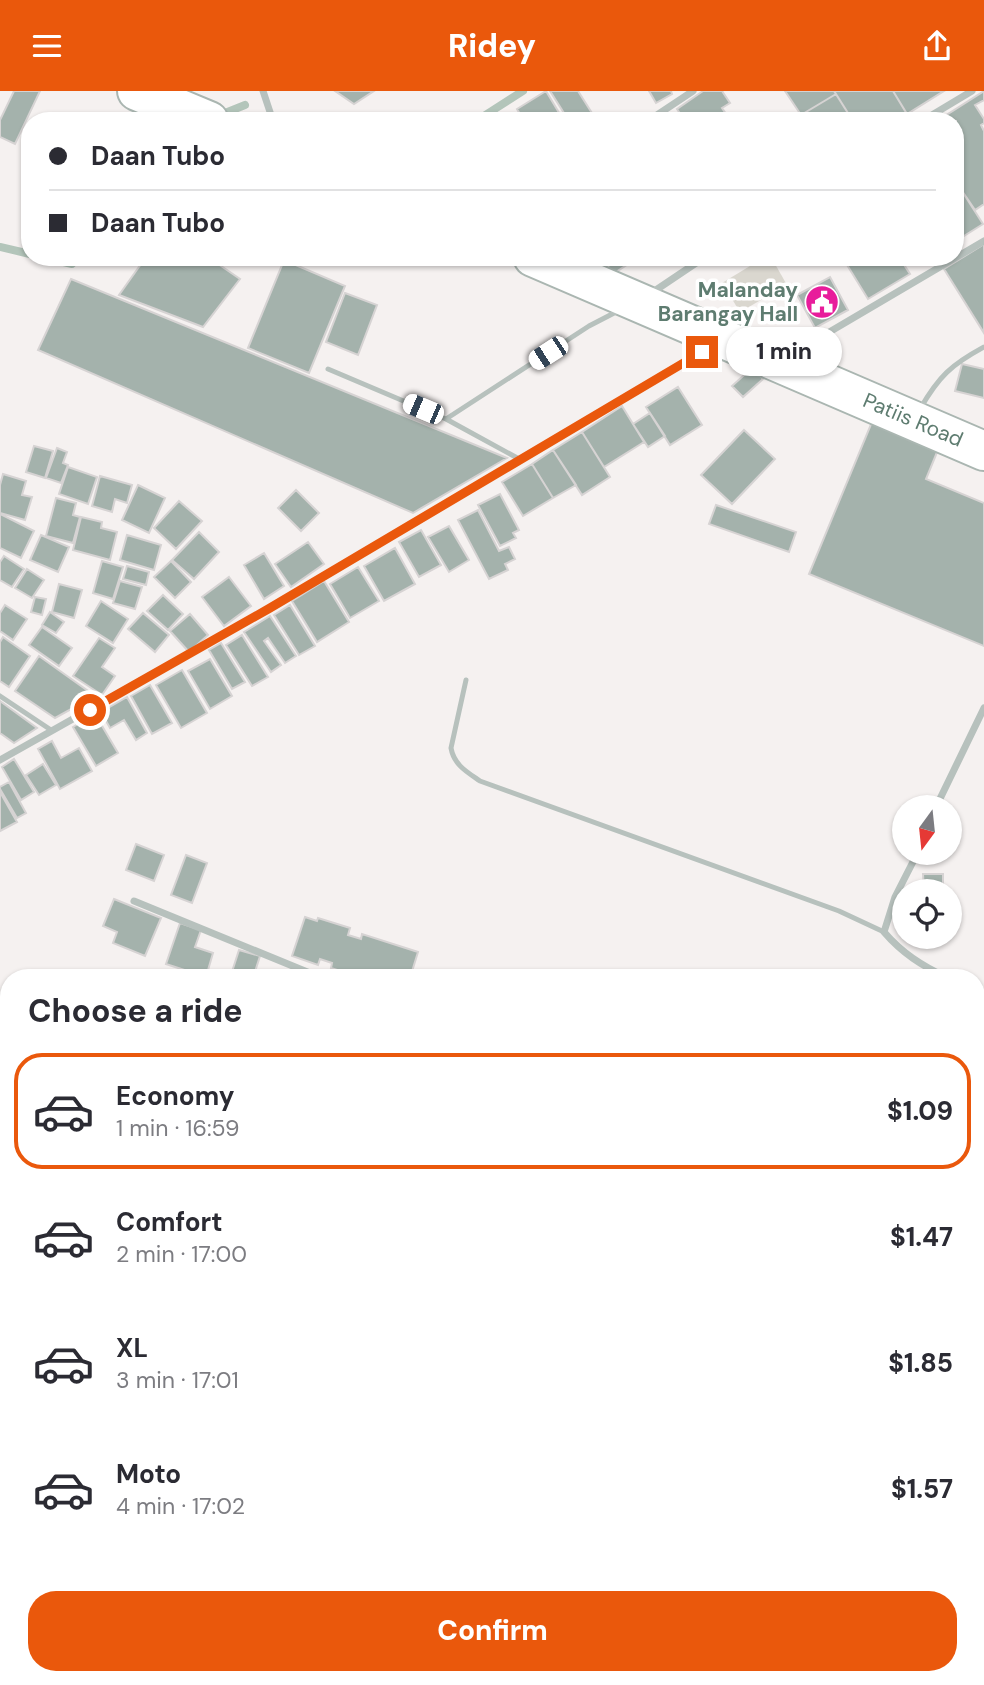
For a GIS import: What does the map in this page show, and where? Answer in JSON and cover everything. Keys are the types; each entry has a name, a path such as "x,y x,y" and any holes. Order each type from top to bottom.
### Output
{"street":[{"path":"137,91 187,112"},
{"path":"263,91 270,112"},
{"path":"662,112 693,91"},
{"path":"937,112 972,91"},
{"path":"964,253 984,241"},
{"name":"Patiis Road","path":"554,266 984,451"},
{"path":"637,302 691,266"},
{"path":"778,362 941,266"},
{"path":"0,760 259,615 725,339"},
{"path":"942,795 984,708"},
{"path":"911,865 895,897 884,932 900,950 929,969"},
{"path":"135,901 300,969"}],"lane":[{"path":"446,419 589,326 637,302"},
{"path":"914,420 931,391 951,366 984,347"},
{"path":"328,369 446,419 521,460"},
{"path":"466,680 451,748 452,758 480,781 839,911 884,932"},
{"path":"0,696 51,730"}],"shaded area":[{"path":"750,266 776,266 787,285 740,312 722,283"}],"building":[{"path":"14,91 40,91 30,112 21,112 21,131 15,144 0,137 0,120"},
{"path":"335,91 374,91 354,104"},
{"path":"546,91 559,112 519,112 517,109"},
{"path":"550,91 578,91 591,112 563,112"},
{"path":"649,91 671,91 672,94 656,103"},
{"path":"703,91 722,91 730,103 722,108 725,112 679,112 677,109"},
{"path":"785,91 834,91 836,94 806,112 799,112"},
{"path":"834,91 893,91 906,112 847,112"},
{"path":"893,91 944,91 910,112 906,112"},
{"path":"984,91 984,100 975,105 984,119 981,125 984,131 984,204 975,210 964,194 964,112 951,112"},
{"path":"836,94 847,112 806,112"},
{"path":"964,194 983,224 964,236"},
{"path":"984,244 984,333 944,269 949,266 964,266 964,256"},
{"path":"140,266 221,266 240,279 203,327 119,295"},
{"path":"282,266 298,266 345,286 309,373 248,348"},
{"path":"608,266 625,266 613,274"},
{"path":"848,266 905,266 910,274 868,299"},
{"name":"Malanday Barangay Hall","path":"830,277 848,310 815,328 797,295"},
{"path":"71,279 507,458 413,513 38,350"},
{"path":"345,293 377,305 358,355 326,342"},
{"path":"962,364 984,369 984,398 955,391"},
{"path":"753,367 763,379 743,397 732,386"},
{"path":"678,387 702,425 670,445 646,407"},
{"path":"622,406 644,442 604,467 582,432"},
{"path":"650,413 665,436 648,447 633,424"},
{"path":"874,417 940,445 926,479 984,503 984,646 809,574"},
{"path":"744,430 775,459 732,504 701,475"},
{"path":"582,432 610,477 582,495 553,450"},
{"path":"34,446 53,451 45,478 26,472"},
{"path":"57,448 67,452 63,463 68,465 61,483 46,478"},
{"path":"553,450 576,485 553,498 532,464"},
{"path":"532,464 553,498 523,516 502,482"},
{"path":"68,467 97,477 88,504 59,494"},
{"path":"3,474 26,481 22,495 32,497 25,520 0,513 0,485"},
{"path":"100,476 132,485 127,503 115,499 112,512 92,506"},
{"path":"138,485 165,498 149,533 122,520"},
{"path":"296,490 319,513 301,531 278,508"},
{"path":"500,494 519,530 513,533 516,538 500,546 478,505"},
{"path":"56,498 76,503 73,515 80,517 73,543 46,536"},
{"path":"179,501 202,521 176,549 154,528"},
{"path":"716,505 796,532 789,552 709,524"},
{"path":"478,510 499,551 509,547 515,559 505,564 508,570 489,579 458,520"},
{"path":"0,514 34,531 21,558 0,548"},
{"path":"81,517 102,522 101,528 117,532 110,560 73,550"},
{"path":"449,526 469,560 449,572 428,537"},
{"path":"421,530 441,565 419,577 399,542"},
{"path":"199,532 219,552 194,579 172,560"},
{"path":"41,535 69,547 58,572 30,560"},
{"path":"127,535 161,545 154,570 120,560"},
{"path":"308,542 324,564 291,587 275,564"},
{"path":"395,548 415,584 384,601 364,566"},
{"path":"264,553 284,586 264,599 244,565"},
{"path":"4,556 24,569 12,587 0,580 0,562"},
{"path":"102,561 123,567 113,599 93,593"},
{"path":"171,561 191,582 175,598 154,577"},
{"path":"127,566 149,572 146,585 123,579"},
{"path":"358,567 379,601 350,618 330,584"},
{"path":"27,569 44,580 32,598 15,588"},
{"path":"229,577 251,606 224,626 202,597"},
{"path":"120,581 142,587 135,609 113,603"},
{"path":"324,581 349,622 317,642 292,601"},
{"path":"59,584 82,590 74,618 52,612"},
{"path":"163,595 183,614 168,630 147,611"},
{"path":"35,597 46,599 42,615 31,612"},
{"path":"101,601 128,619 113,643 86,626"},
{"path":"5,605 27,619 13,640 0,631 0,613"},
{"path":"290,605 315,646 299,655 274,615"},
{"path":"50,612 64,622 56,633 42,625"},
{"path":"143,613 169,635 155,652 128,629"},
{"path":"190,614 208,635 189,652 170,631"},
{"path":"270,616 296,656 285,663 268,638 264,641 281,665 271,672 244,632"},
{"path":"42,627 72,648 59,666 29,645"},
{"path":"242,635 268,677 252,686 226,645"},
{"path":"3,637 30,656 9,687 0,681 0,642"},
{"path":"99,638 115,648 102,667 115,676 102,695 73,676"},
{"path":"221,643 245,682 232,689 209,650"},
{"path":"39,656 95,696 55,718 15,691"},
{"path":"210,659 232,696 210,709 188,671"},
{"path":"182,670 207,713 181,728 156,685"},
{"path":"150,685 172,723 152,734 131,696"},
{"path":"127,697 147,733 136,740 124,720 110,728 101,712"},
{"path":"0,701 37,728 14,743 0,733"},
{"path":"95,714 118,753 96,766 73,727"},
{"path":"52,741 61,758 79,748 92,771 60,789 38,749"},
{"path":"14,759 34,792 21,800 2,767"},
{"path":"43,764 56,785 39,795 26,775"},
{"path":"9,782 26,813 17,818 0,789"},
{"path":"0,792 17,822 0,831"},
{"path":"136,844 164,855 154,881 126,870"},
{"path":"186,855 207,863 192,903 171,895"},
{"path":"923,874 943,874 943,879 923,879"},
{"path":"114,899 161,918 145,956 113,943 117,932 103,926"},
{"path":"305,917 317,921 318,918 350,928 348,935 361,939 362,934 418,952 413,969 334,969 331,968 332,963 320,959 318,965 292,956"},
{"path":"180,923 201,930 195,947 213,953 208,969 181,969 166,964"},
{"path":"239,950 260,956 256,969 233,969"}],"waterway":[{"path":"490,112 523,91"},
{"path":"228,112 245,105"},
{"path":"0,247 21,252"}],"place":[{"name":"Malanday Barangay Hall","path":"822,302"}],"route":[{"path":"90,710 270,608 702,352"}]}
